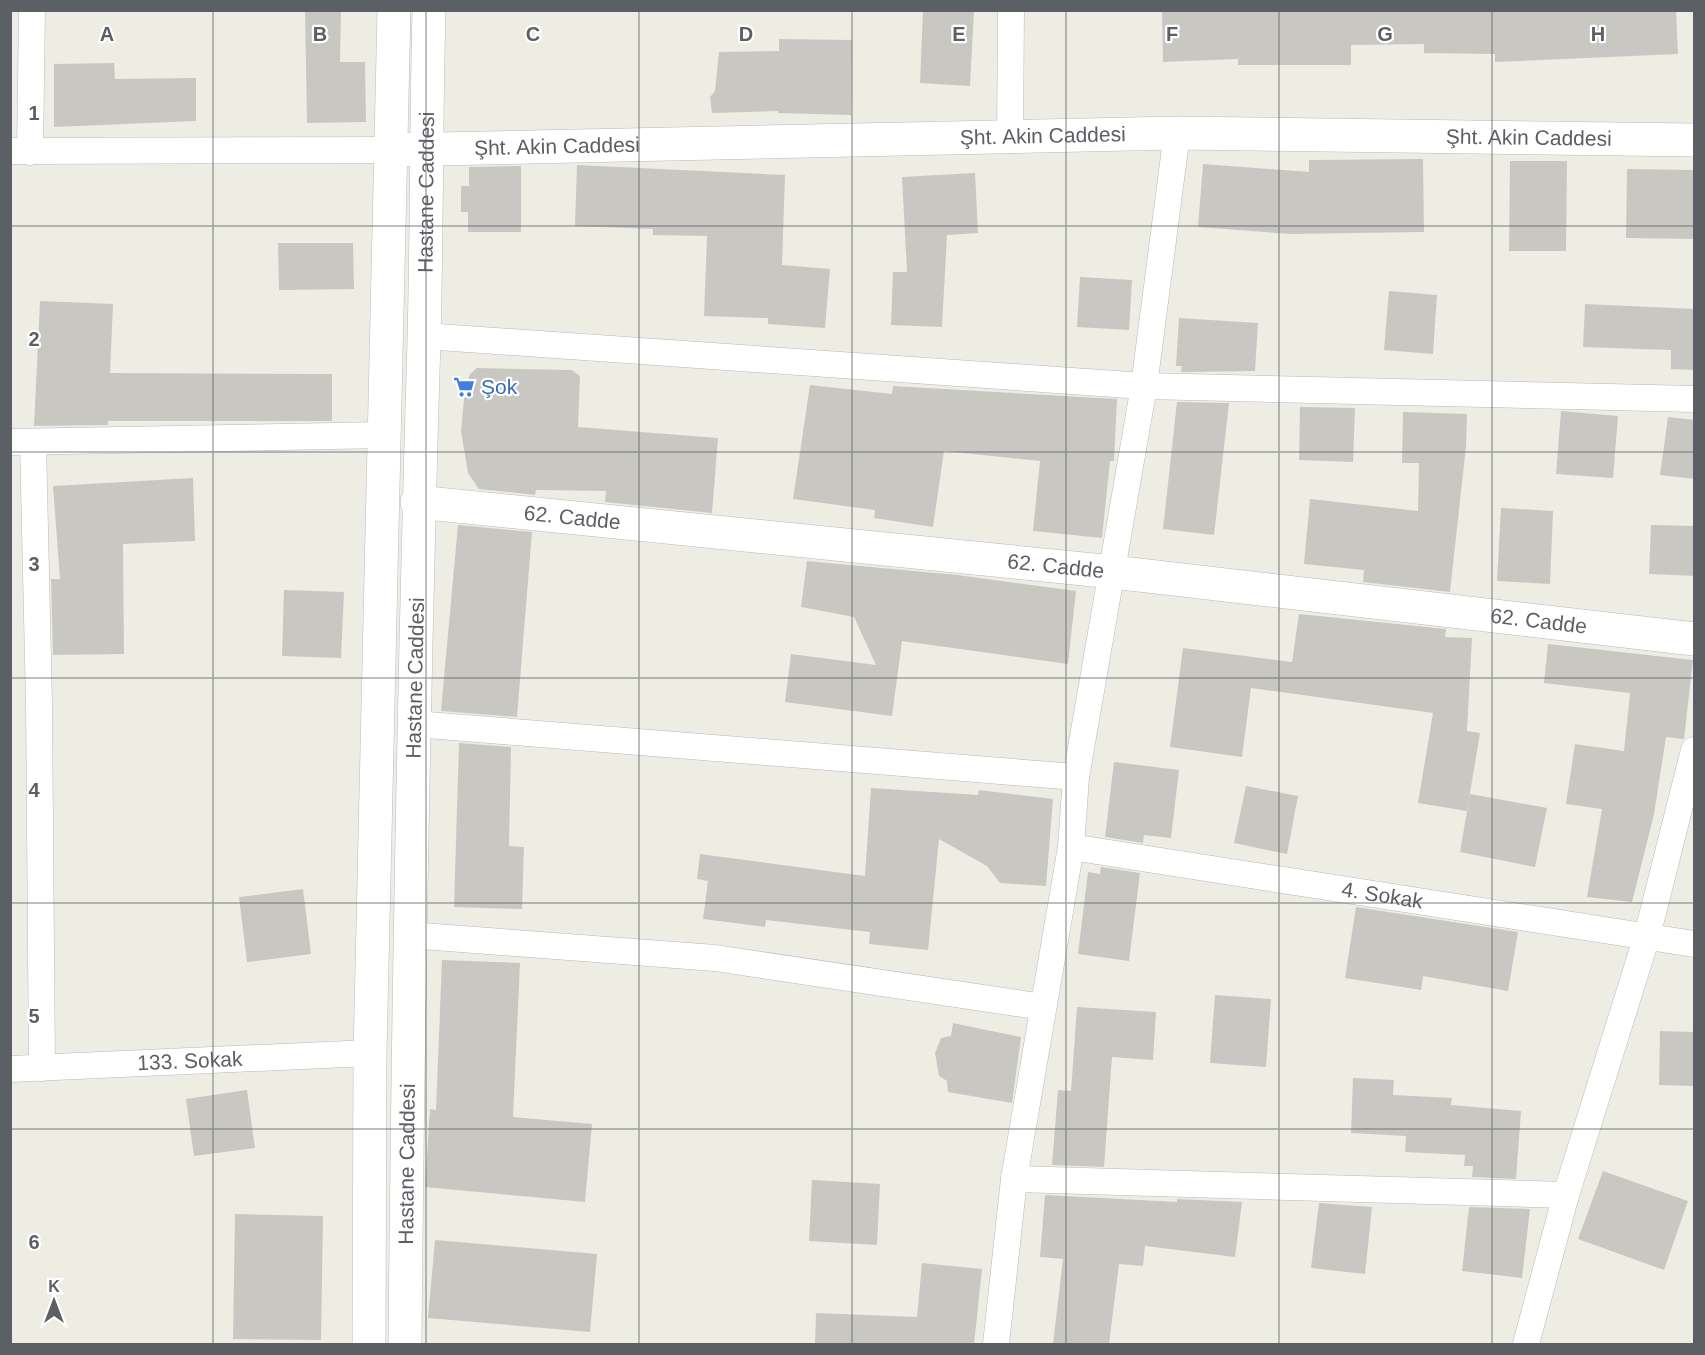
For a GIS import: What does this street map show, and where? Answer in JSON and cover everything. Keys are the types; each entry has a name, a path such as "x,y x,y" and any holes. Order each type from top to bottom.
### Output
{"main road":[{"name":"Hastane Caddesi","path":"369,1344 370,1053 394,10"},
{"name":"Hastane Caddesi","path":"405,1344 408,935 415,724 417,502 424,336 425,150 429,10"},
{"name":"Şht. Akin Caddesi","path":"392,150 1010,139 1177,133 1695,140"},
{"name":"62. Cadde","path":"417,502 1113,572 1695,639"}],"street":[{"path":"32,10 20,152 392,150"},
{"path":"1010,139 1011,10"},
{"path":"996,1344 1014,1179 1071,847 1076,777 1144,386 1177,133"},
{"path":"424,336 1144,386 1695,399"},
{"path":"42,1068 39,704 22,442 385,435"},
{"path":"415,724 1076,777"},
{"path":"1526,1344 1566,1195 1647,936 1695,750"},
{"name":"4. Sokak","path":"1071,847 1695,944"},
{"path":"408,935 715,958 1043,1006"},
{"name":"133. Sokak","path":"10,1069 370,1053"},
{"path":"1014,1179 1566,1195"}],"building":[{"path":"305,10 341,10 340,62 365,62 366,122 307,123"},
{"path":"923,10 974,10 970,86 920,83"},
{"path":"1162,10 1676,10 1678,54 1495,62 1495,54 1424,53 1424,44 1351,45 1351,65 1238,65 1238,59 1163,62"},
{"path":"779,39 852,40 851,115 778,113 778,111 712,113 710,97 715,91 719,52 779,51"},
{"path":"114,63 115,79 196,78 196,121 54,127 54,64"},
{"path":"1423,159 1424,232 1291,234 1198,227 1203,164 1309,172 1309,160"},
{"path":"1510,161 1567,161 1566,251 1509,251"},
{"path":"577,165 785,175 782,265 830,269 825,328 768,324 768,318 704,316 707,236 653,235 653,229 575,226"},
{"path":"521,166 521,232 468,232 468,212 461,212 461,186 469,186 469,167"},
{"path":"1627,169 1695,170 1695,239 1626,238"},
{"path":"975,173 978,233 947,235 942,327 891,325 893,272 907,272 902,177"},
{"path":"278,243 353,243 354,289 279,290"},
{"path":"1080,277 1132,280 1129,330 1077,327"},
{"path":"1389,291 1437,295 1433,354 1384,350"},
{"path":"40,301 113,304 110,373 332,374 332,421 108,421 108,425 34,426"},
{"path":"1585,304 1695,309 1695,370 1671,369 1671,350 1583,347"},
{"path":"1179,318 1258,323 1255,371 1181,372 1182,366 1176,366"},
{"path":"477,368 572,370 580,376 578,427 718,438 712,513 605,502 606,491 536,490 535,495 479,489 468,473 461,431 465,389 470,374"},
{"path":"810,385 892,394 893,386 1117,399 1114,461 1110,461 1102,538 1033,531 1040,461 944,451 933,527 874,518 875,510 793,499"},
{"path":"1177,402 1229,403 1214,535 1163,529"},
{"path":"1300,407 1355,408 1353,462 1299,460"},
{"path":"1561,411 1618,416 1613,478 1556,474"},
{"path":"1403,412 1467,414 1466,446 1450,592 1363,582 1364,570 1304,564 1310,499 1418,511 1419,463 1402,463"},
{"path":"1668,417 1695,420 1695,479 1660,475"},
{"path":"193,478 195,541 123,544 124,654 53,655 51,579 60,579 53,486"},
{"path":"1501,508 1553,511 1550,584 1497,581"},
{"path":"458,525 532,532 517,717 441,711"},
{"path":"1651,525 1695,526 1695,576 1649,574"},
{"path":"807,561 957,575 1076,591 1068,664 902,641 892,716 785,702 791,654 876,665 854,617 801,607"},
{"path":"284,590 344,592 341,658 282,656"},
{"path":"1299,614 1446,629 1445,637 1472,638 1467,731 1480,733 1467,811 1418,803 1433,713 1251,688 1242,757 1170,747 1183,648 1292,662"},
{"path":"1548,644 1693,660 1684,739 1666,737 1654,814 1632,902 1587,897 1602,809 1566,804 1575,744 1624,751 1630,693 1544,683"},
{"path":"459,743 511,747 509,846 524,847 522,909 454,907"},
{"path":"1114,762 1179,770 1171,838 1144,835 1143,843 1105,837"},
{"path":"1246,786 1298,796 1287,854 1234,843"},
{"path":"871,788 978,795 979,790 1053,799 1046,886 1000,883 987,866 939,839 928,950 869,944 870,932 766,920 765,927 703,919 708,881 697,879 700,854 865,876"},
{"path":"1470,794 1547,808 1535,867 1460,852"},
{"path":"1101,867 1140,873 1129,961 1078,954 1088,872 1100,874"},
{"path":"303,889 311,954 247,962 239,897"},
{"path":"1356,907 1518,932 1508,991 1423,976 1421,990 1345,978"},
{"path":"442,960 520,963 513,1117 592,1124 585,1202 425,1187 430,1109 436,1110"},
{"path":"1215,995 1271,999 1266,1067 1210,1063"},
{"path":"1077,1007 1156,1012 1153,1060 1112,1057 1104,1167 1052,1165 1058,1090 1071,1091"},
{"path":"953,1023 1021,1037 1012,1103 948,1092 947,1081 939,1076 935,1053 941,1038 951,1036"},
{"path":"1660,1031 1695,1032 1695,1086 1659,1085"},
{"path":"1353,1078 1394,1080 1393,1095 1452,1098 1451,1105 1521,1111 1516,1179 1472,1177 1473,1166 1464,1166 1465,1155 1405,1152 1406,1136 1351,1133"},
{"path":"247,1090 255,1148 194,1156 186,1099"},
{"path":"1603,1171 1688,1201 1664,1270 1578,1239"},
{"path":"812,1180 880,1184 877,1245 809,1241"},
{"path":"1045,1195 1177,1202 1177,1199 1242,1202 1235,1257 1145,1246 1143,1266 1119,1264 1109,1344 1053,1344 1063,1259 1040,1257"},
{"path":"1319,1203 1372,1207 1365,1274 1311,1268"},
{"path":"1469,1207 1530,1209 1522,1278 1462,1271"},
{"path":"235,1214 323,1216 321,1340 233,1339"},
{"path":"435,1240 597,1254 590,1332 428,1318"},
{"path":"922,1263 982,1269 974,1344 815,1344 816,1313 917,1317"}],"place":[{"name":"Şok","path":"464,387"}]}
